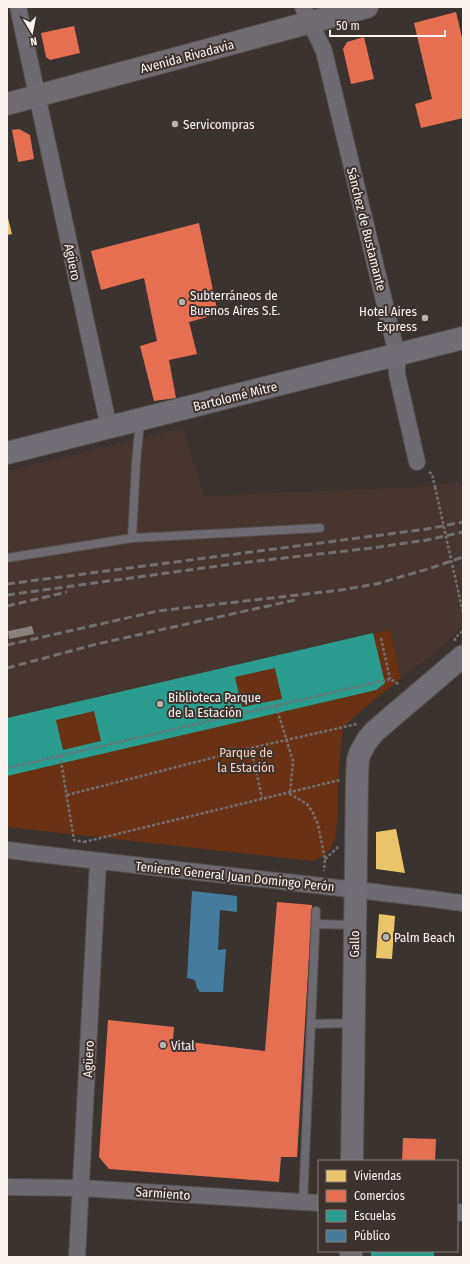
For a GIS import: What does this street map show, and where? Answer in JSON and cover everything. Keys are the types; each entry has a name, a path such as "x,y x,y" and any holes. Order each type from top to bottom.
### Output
{"main road":[{"name":"Avenida Rivadavia","path":"7,104 307,15 367,7"},
{"name":"Bartolomé Mitre","path":"7,453 463,338"},
{"name":"Gallo","path":"352,1160 354,925 358,759 365,744 366,728 459,647"}],"street":[{"name":"Agüero","path":"18,7 36,96 109,428"},
{"name":"Sánchez de Bustamante","path":"307,15 324,51 398,355 397,374 418,462"},
{"name":"Teniente General Juan Domingo Perón","path":"7,850 98,862 323,885 463,903"},
{"name":"Agüero","path":"78,1257 98,862"},
{"name":"Sarmiento","path":"7,1187 81,1188 311,1203"}],"lane":[{"path":"132,538 140,419"},
{"path":"7,558 132,538 320,528"},
{"path":"311,1203 311,1024 316,911"},
{"path":"316,924 354,925"},
{"path":"311,1024 354,1023"}],"path":[{"path":"435,488 463,613"},
{"path":"459,647 463,631"},
{"path":"381,638 390,679"},
{"path":"7,768 390,679 400,685"},
{"path":"276,706 293,761 290,794 306,804 313,813 318,825 325,859 323,885"},
{"path":"67,795 251,748 287,740 366,728"},
{"path":"251,748 262,798"},
{"path":"60,755 74,840 84,842 262,798 344,780"},
{"path":"82,859 84,842"},
{"path":"325,859 341,844"}],"shaded area":[{"path":"183,428 204,496 413,487 463,481 463,627 437,652 401,678 389,630 7,718 7,471"}],"green space":[{"name":"Parque de la Estación","path":"390,630 401,679 343,727 335,838 330,850 318,859 312,861 7,827 7,718"}],"building: Viviendas":[{"path":"7,214 12,234 7,235"},
{"path":"396,829 405,873 376,869 376,832"},
{"name":"Palm Beach","path":"379,914 395,916 392,959 376,958"}],"building: Comercios":[{"path":"456,12 463,42 463,118 421,128 415,104 432,99 414,23"},
{"path":"74,26 80,53 50,60 46,57 41,33"},
{"path":"364,37 374,79 351,84 343,49 347,42"},
{"path":"19,129 30,135 34,159 18,162 12,130"},
{"name":"Subterráneos de Buenos Aires S.E.","path":"199,223 218,314 189,322 197,354 169,360 176,398 154,401 140,346 157,341 144,278 101,290 91,251"},
{"name":"Vital","path":"277,902 312,905 297,1157 281,1157 279,1182 109,1169 99,1157 108,1020 174,1027 173,1040 265,1051"},
{"path":"403,1138 436,1139 435,1160 402,1160"}],"building: Escuelas":[{"path":"373,633 385,683 376,690 7,776 7,718","holes":["275,668 282,699 242,707 235,677","94,711 101,741 63,750 56,720"]},
{"path":"371,1252 434,1252 434,1257 371,1257"}],"building: Público":[{"path":"192,891 237,896 237,912 220,910 218,950 226,949 223,992 200,992 197,988 195,980 187,978"}],"building: Industria":[{"path":"32,626 34,634 9,639 8,631"}],"railway":[{"path":"7,584 427,529 463,522"},
{"path":"7,595 240,563 372,548 427,540 463,532"},
{"path":"7,645 158,611 341,590 376,584 463,557"},
{"path":"7,606 67,592"},
{"path":"7,668 97,644 295,600"}],"place":[{"name":"Servicompras","path":"175,124"},
{"name":"Subterráneos de Buenos Aires S.E.","path":"182,302"},
{"name":"Hotel Aires Express","path":"425,318"},
{"name":"Biblioteca Parque de la Estación","path":"160,704"},
{"name":"Palm Beach","path":"386,937"},
{"name":"Vital","path":"163,1045"}]}
